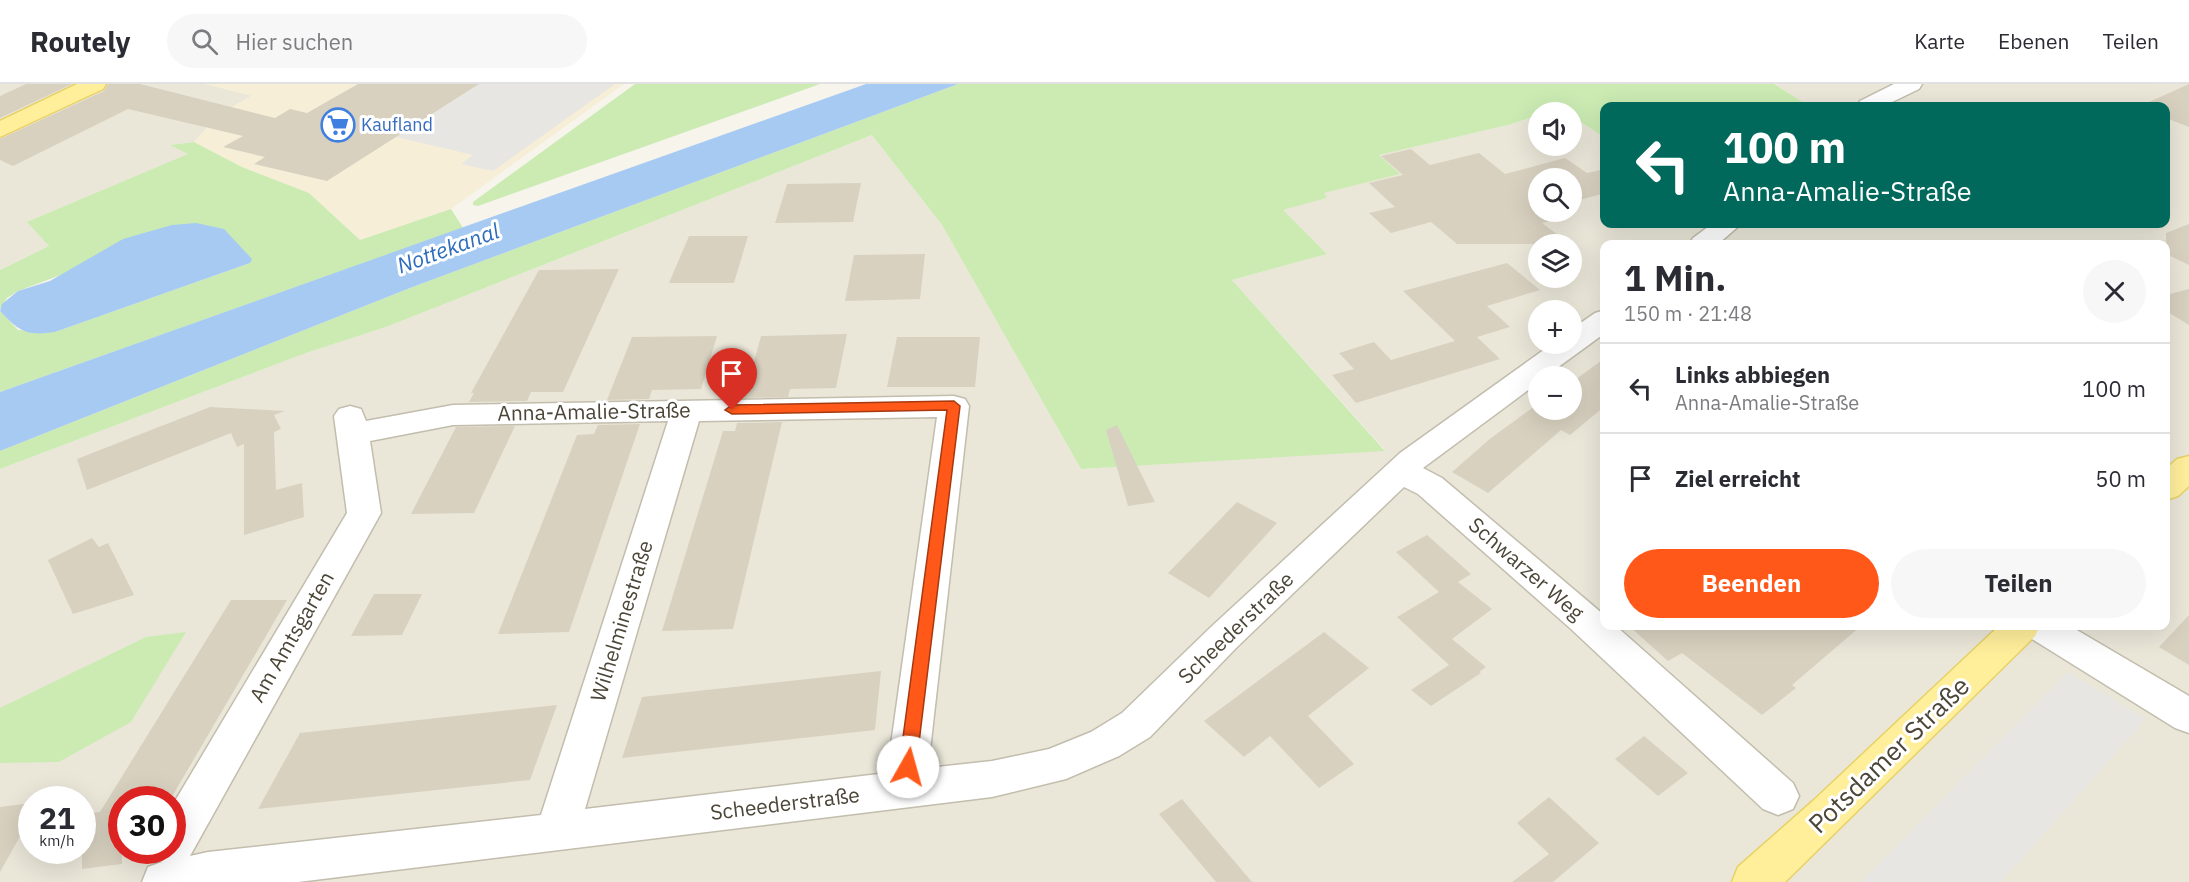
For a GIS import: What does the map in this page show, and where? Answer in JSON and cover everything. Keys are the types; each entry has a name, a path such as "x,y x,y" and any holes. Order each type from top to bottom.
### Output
{"main road":[{"path":"0,130 95,84"},
{"path":"2170,484 2189,467"},
{"name":"Potsdamer Straße","path":"1754,882 1829,813 2018,630"}],"street":[{"path":"1876,102 1911,84"},
{"path":"1707,240 1723,228"},
{"name":"Scheederstraße","path":"164,882 208,872 992,779 1052,766 1104,744 1136,725 1224,638 1411,461 1600,323"},
{"name":"Anna-Amalie-Straße","path":"351,425 453,415 954,406 905,790"},
{"name":"Wilhelminestraße","path":"557,832 687,410"},
{"name":"Am Amtsgarten","path":"186,822 364,513 351,425"},
{"name":"Schwarzer Weg","path":"1401,471 1430,486 1584,619 1778,796"},
{"path":"2047,630 2189,716"},
{"path":"153,882 163,864"}],"shaded area":[{"path":"0,84 205,84 253,95 200,125 208,127 194,142 171,145 189,154 28,222 49,246 0,270"},
{"path":"205,84 624,84 451,209 360,240 309,193 242,167 194,142 207,128 199,125 252,96"},
{"path":"479,84 615,84 493,171 461,164 473,155 396,137"},
{"path":"1774,84 2189,84 2189,882 0,882 0,469 306,353 386,327 872,135 942,225 1081,469 1385,450 1232,280 1327,254 1282,210 1327,198 1323,193 1399,174 1378,155 1528,119 1528,156 1582,156 1582,123 1600,135 1600,228 2170,228 2170,102 1803,102"},
{"path":"2068,672 2146,719 2001,882 1861,882"}],"green space":[{"path":"635,84 820,84 478,206 473,205 473,202"},
{"path":"958,84 1774,84 1803,102 1600,102 1600,135 1582,123 1582,102 1528,102 1528,119 1379,155 1400,174 1324,193 1327,198 1283,210 1327,254 1232,280 1385,451 1081,469 942,225 872,135 386,327 306,353 0,469 0,451 410,288"},
{"path":"194,142 242,167 309,193 360,240 451,209 463,228 0,392 0,311 18,330 55,332 250,263 66,273 18,291 7,298 0,309 0,270 49,246 27,222 188,154 170,145"},
{"path":"186,632 131,722 59,762 0,763 0,708 146,637"}],"water":[{"name":"Nottekanal","path":"866,84 958,84 410,288 0,451 0,392"},
{"path":"196,223 224,229 252,259 250,263 55,332 30,333 24,331 0,311 2,304 18,291 50,281 123,239 172,225"}],"building":[{"path":"26,84 72,84 0,118 0,96"},
{"name":"Kaufland","path":"108,84 140,84 275,118 290,109 307,113 358,84 479,84 327,181 254,164 265,157 223,147 243,136 128,109 13,166 0,160 0,139 104,91"},
{"path":"2189,84 2189,127 2170,120 2170,102 2149,102"},
{"path":"1411,149 1430,165 1479,153 1505,174 1565,158 1580,168 1528,168 1528,222 1546,222 1542,223 1557,234 1528,234 1528,244 1457,244 1431,222 1391,233 1369,213 1395,207 1369,183 1403,175 1381,156"},
{"path":"1582,170 1587,173 1600,170 1600,194 1582,199"},
{"path":"861,183 853,222 775,223 787,184"},
{"path":"2189,224 2189,265 2170,256 2170,240 2166,240 2166,233"},
{"path":"689,236 748,236 734,283 669,283"},
{"path":"925,254 920,299 845,301 854,255"},
{"path":"1507,263 1528,280 1528,288 1540,290 1487,306 1510,327 1477,337 1500,359 1356,403 1332,375 1354,369 1339,353 1374,342 1391,360 1455,341 1403,291"},
{"path":"619,269 563,392 531,392 527,401 469,402 474,393 471,393 539,270"},
{"path":"2189,289 2189,325 2170,313 2170,294"},
{"path":"847,334 836,388 790,389 788,397 744,398 761,336"},
{"path":"717,336 701,389 652,390 649,399 607,400 632,337"},
{"path":"897,337 980,337 975,387 887,387"},
{"path":"1600,362 1600,410 1570,435 1561,430 1488,493 1452,472 1491,438 1528,411 1528,420 1582,420 1582,375"},
{"path":"210,407 285,411 274,415 281,429 274,432 276,490 302,483 304,517 244,535 244,444 237,447 231,433 87,490 77,459"},
{"path":"782,422 733,629 662,631 723,431 735,431 737,423"},
{"path":"640,424 569,632 498,634 577,435 594,434 598,425"},
{"path":"1117,425 1155,502 1128,506 1106,430"},
{"path":"515,426 474,513 411,514 456,427"},
{"path":"1237,502 1277,523 1209,598 1168,573"},
{"path":"1427,535 1471,574 1458,582 1492,609 1452,639 1486,667 1479,672 1481,673 1431,706 1411,690 1449,665 1397,617 1439,592 1396,552"},
{"path":"92,538 99,547 108,543 134,595 73,614 48,560"},
{"path":"374,594 422,594 402,635 351,636"},
{"path":"231,600 287,600 178,786 116,786"},
{"path":"2189,615 2189,665 2159,647"},
{"path":"1633,630 1856,630 1792,685 1796,688 1762,715 1682,653 1668,661"},
{"path":"1324,632 1369,668 1308,716 1354,764 1319,788 1270,736 1244,757 1204,721"},
{"path":"881,671 875,730 622,758 642,697"},
{"path":"557,705 530,780 258,809 300,733"},
{"path":"1644,736 1688,773 1658,796 1615,759"},
{"path":"1549,797 1599,843 1553,882 1512,882 1549,854 1517,823"},
{"path":"108,799 108,864 122,864 82,869 82,864 96,864 96,812 100,812"},
{"path":"1182,799 1252,882 1216,882 1159,814"},
{"path":"18,805 18,840 0,872 0,807"}],"place":[{"name":"Kaufland","path":"338,125"}],"route":[{"path":"732,410 954,406 908,767"}]}
